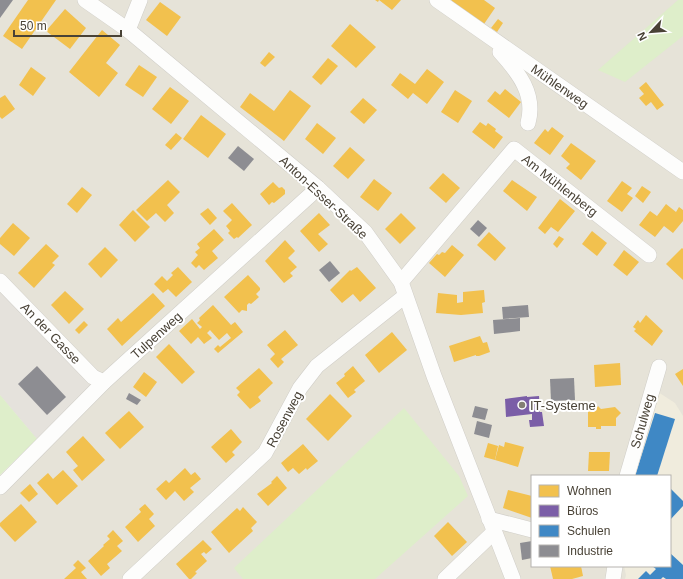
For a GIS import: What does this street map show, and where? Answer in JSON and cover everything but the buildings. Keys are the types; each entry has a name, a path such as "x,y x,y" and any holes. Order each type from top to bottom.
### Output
{"street":[{"name":"Anton-Esser-Straße","path":"85,0 128,30 318,188 365,232 403,289 434,376 513,579"},
{"path":"128,30 140,0"},
{"name":"Mühlenweg","path":"437,0 683,172"},
{"path":"494,40 498,50 520,76 526,88 530,98 528,123"},
{"name":"Am Mühlenberg","path":"403,289 514,149 649,255"},
{"name":"Tulpenweg","path":"0,487 104,382 318,188"},
{"name":"An der Gasse","path":"0,281 93,377 104,382"},
{"name":"Rosenweg","path":"130,579 265,453 300,388 317,366 403,289"},
{"name":"Schulweg","path":"627,475 659,367"},
{"path":"445,579 492,526 531,530"},
{"path":"613,579 615,567"}],"shaded area":[{"path":"0,0 683,0 683,579 0,579 0,475 37,439 0,395"},
{"path":"0,284 91,387 37,439 0,395"},
{"path":"655,390 675,403 683,416 683,579 625,579 626,575 624,567 671,567 671,475 632,475"}],"green space":[{"path":"678,0 683,0 683,36 625,82 598,70"},
{"path":"0,395 37,439 0,475"},
{"path":"404,408 459,476 468,496 375,579 243,579 234,568"}],"place":[{"name":"IT-Systeme","path":"522,405"}]}
